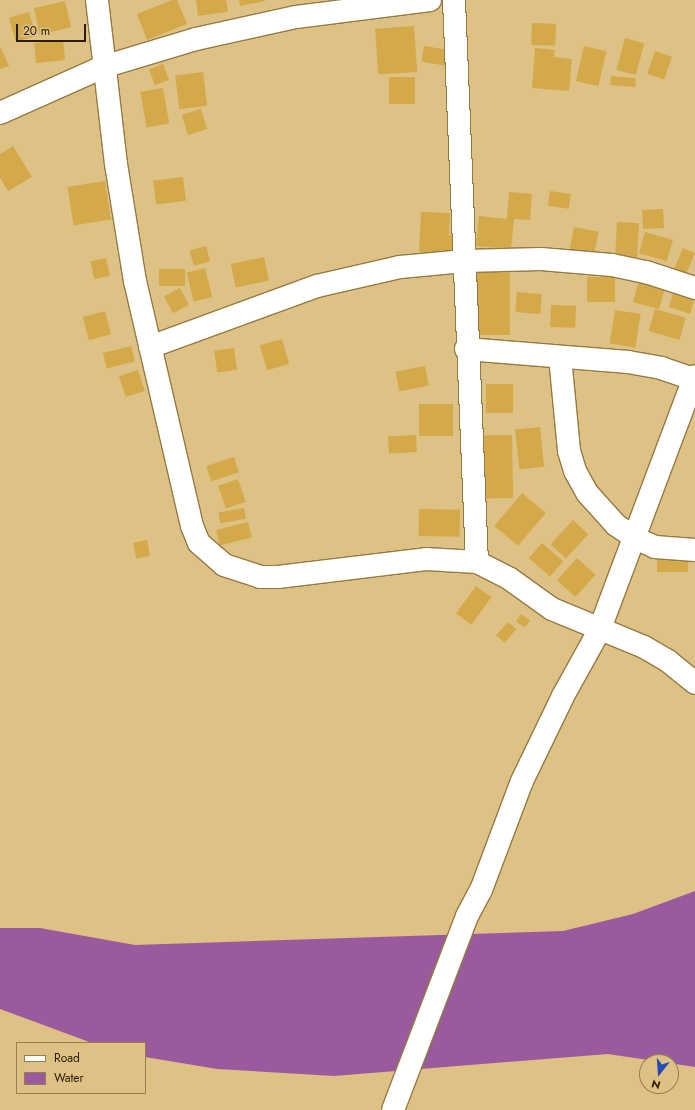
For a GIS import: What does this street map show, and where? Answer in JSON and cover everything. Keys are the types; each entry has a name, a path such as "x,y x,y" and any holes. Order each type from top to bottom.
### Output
{"street":[{"path":"97,0 103,67 135,281 192,526 199,543 224,565 260,577 278,577 426,559 477,562 510,579 552,609 599,631 644,647 668,661 695,683"},
{"path":"0,113 103,67 293,8 430,0"},
{"path":"454,0 465,261 466,349 477,562"},
{"path":"150,347 317,286 400,268 465,261 541,259 612,265 646,272 695,288"},
{"path":"396,1104 467,916 481,890 522,781 563,696 599,631 694,378 661,368 628,362 466,349"},
{"path":"560,357 566,428 575,471 600,509 635,538 655,547 695,550"}],"water":[{"path":"695,891 695,1067 679,1065 679,1054 639,1054 639,1059 608,1054 334,1076 217,1069 146,1057 146,1042 89,1042 0,1009 0,928 40,928 135,945 563,931 633,914"}],"building":[{"path":"172,0 177,0 187,24 147,40 137,14"},
{"path":"196,0 226,0 228,12 198,16"},
{"path":"239,0 265,0 265,1 240,6"},
{"path":"65,1 71,27 40,35 34,8"},
{"path":"29,12 36,36 16,42 9,18"},
{"path":"532,23 556,24 555,46 531,45"},
{"path":"414,26 417,72 378,75 375,29"},
{"path":"625,38 644,43 636,75 616,70"},
{"path":"63,40 65,60 36,63 34,43"},
{"path":"0,46 9,66 0,69"},
{"path":"424,46 449,50 446,66 421,62"},
{"path":"584,46 606,51 598,86 576,81"},
{"path":"535,48 555,50 554,57 572,59 569,91 532,88"},
{"path":"655,51 672,57 664,80 647,74"},
{"path":"163,64 169,80 155,85 149,69"},
{"path":"203,72 207,106 179,109 175,75"},
{"path":"611,76 636,78 635,87 610,85"},
{"path":"389,77 415,77 415,104 389,104"},
{"path":"163,88 169,123 147,127 140,92"},
{"path":"201,109 207,129 188,135 182,115"},
{"path":"13,146 32,177 8,191 0,178 0,154"},
{"path":"183,177 186,201 156,204 153,181"},
{"path":"105,181 111,220 74,225 67,187"},
{"path":"550,191 571,194 569,209 548,206"},
{"path":"509,192 532,194 530,220 514,219 511,249 476,246 479,216 507,219"},
{"path":"663,209 664,228 643,229 642,210"},
{"path":"421,212 450,213 449,235 455,235 454,253 419,252"},
{"path":"617,222 639,223 637,262 615,261"},
{"path":"574,227 599,232 594,255 569,251"},
{"path":"645,232 673,240 667,261 639,253"},
{"path":"206,246 210,261 194,266 190,250"},
{"path":"683,248 695,253 686,274 674,269"},
{"path":"264,257 269,280 236,288 231,264"},
{"path":"106,258 110,276 94,279 90,262"},
{"path":"205,268 212,297 194,302 187,273"},
{"path":"159,269 185,269 185,286 159,286"},
{"path":"474,269 510,269 510,335 474,335"},
{"path":"587,277 615,277 615,302 587,302"},
{"path":"639,280 665,287 659,309 633,302"},
{"path":"180,288 189,305 173,313 164,296"},
{"path":"675,288 695,297 690,314 669,307"},
{"path":"517,292 542,294 540,314 515,312"},
{"path":"551,305 576,306 575,328 550,327"},
{"path":"655,309 686,318 679,340 649,331"},
{"path":"615,310 641,314 635,348 610,344"},
{"path":"105,311 111,334 89,340 83,317"},
{"path":"282,339 289,364 267,370 260,345"},
{"path":"131,346 135,362 107,369 103,353"},
{"path":"234,348 237,370 217,373 214,351"},
{"path":"425,366 429,386 399,391 396,372"},
{"path":"138,370 145,391 126,397 119,376"},
{"path":"486,384 513,384 513,413 486,413"},
{"path":"419,404 453,404 453,436 419,436"},
{"path":"540,427 544,467 519,469 515,430"},
{"path":"416,435 417,452 389,453 388,436"},
{"path":"484,435 512,435 513,498 485,498"},
{"path":"234,457 239,472 211,481 206,466"},
{"path":"238,479 246,502 226,509 218,486"},
{"path":"522,493 546,513 518,546 494,526"},
{"path":"244,508 246,519 220,523 218,513"},
{"path":"419,509 460,510 460,537 419,536"},
{"path":"573,520 588,534 566,558 550,544"},
{"path":"248,522 252,538 220,546 216,530"},
{"path":"147,540 150,556 136,558 133,543"},
{"path":"542,543 563,561 550,576 529,558"},
{"path":"657,555 688,555 688,572 657,572"},
{"path":"577,558 596,575 576,597 557,580"},
{"path":"476,586 491,597 471,625 456,614"},
{"path":"521,614 530,620 525,628 516,621"},
{"path":"508,622 516,629 504,643 496,636"}]}
